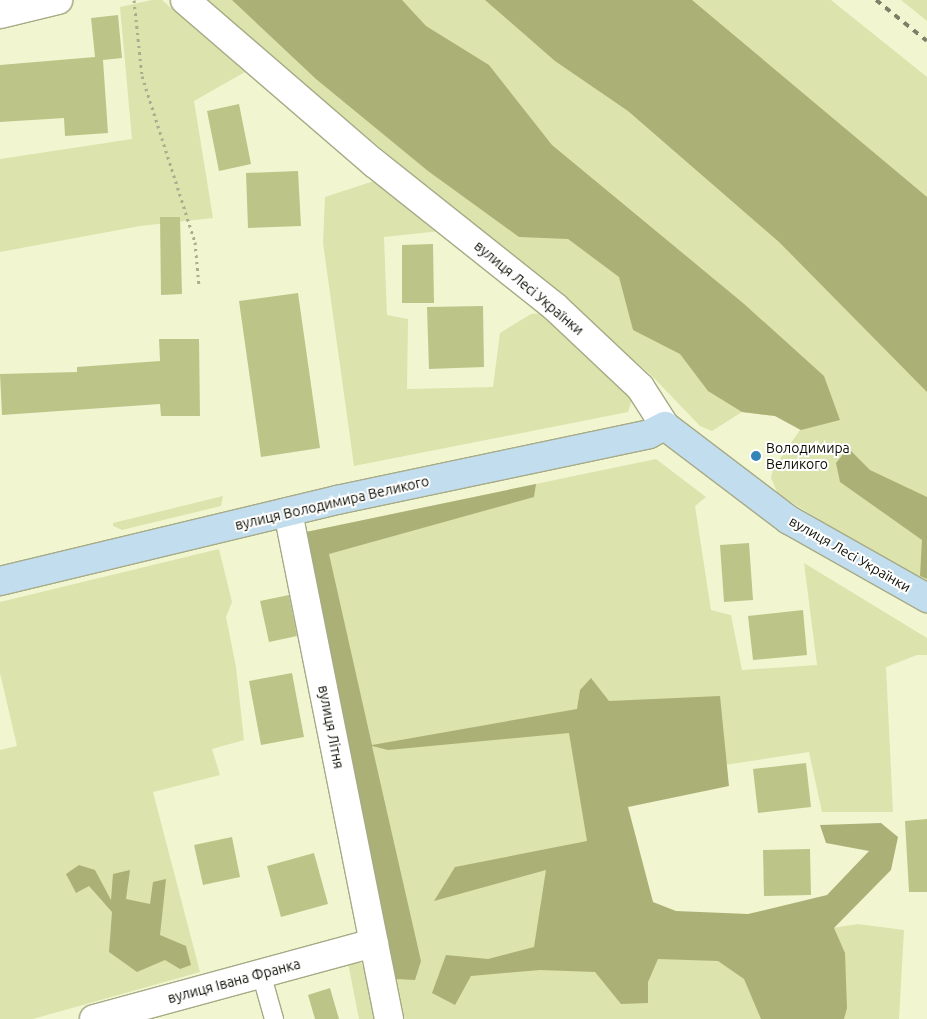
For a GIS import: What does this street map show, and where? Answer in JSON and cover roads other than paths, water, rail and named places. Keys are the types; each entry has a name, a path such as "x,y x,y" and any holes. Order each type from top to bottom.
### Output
{"main road":[{"name":"вулиця Володимира Великого","path":"0,581 288,512 649,434 665,426"},
{"name":"вулиця Лесі Українки","path":"665,426 789,520 927,598"}],"street":[{"path":"0,14 58,0"},
{"name":"вулиця Лесі Українки","path":"185,0 374,162 555,307 640,387 665,426"},
{"name":"вулиця Літня","path":"288,512 389,1019"},
{"name":"вулиця Івана Франка","path":"94,1019 374,943"}],"lane":[{"path":"261,973 274,1019"}],"railway":[{"path":"876,0 927,41"}],"place":[{"name":"Володимира Великого","path":"756,456"}]}
